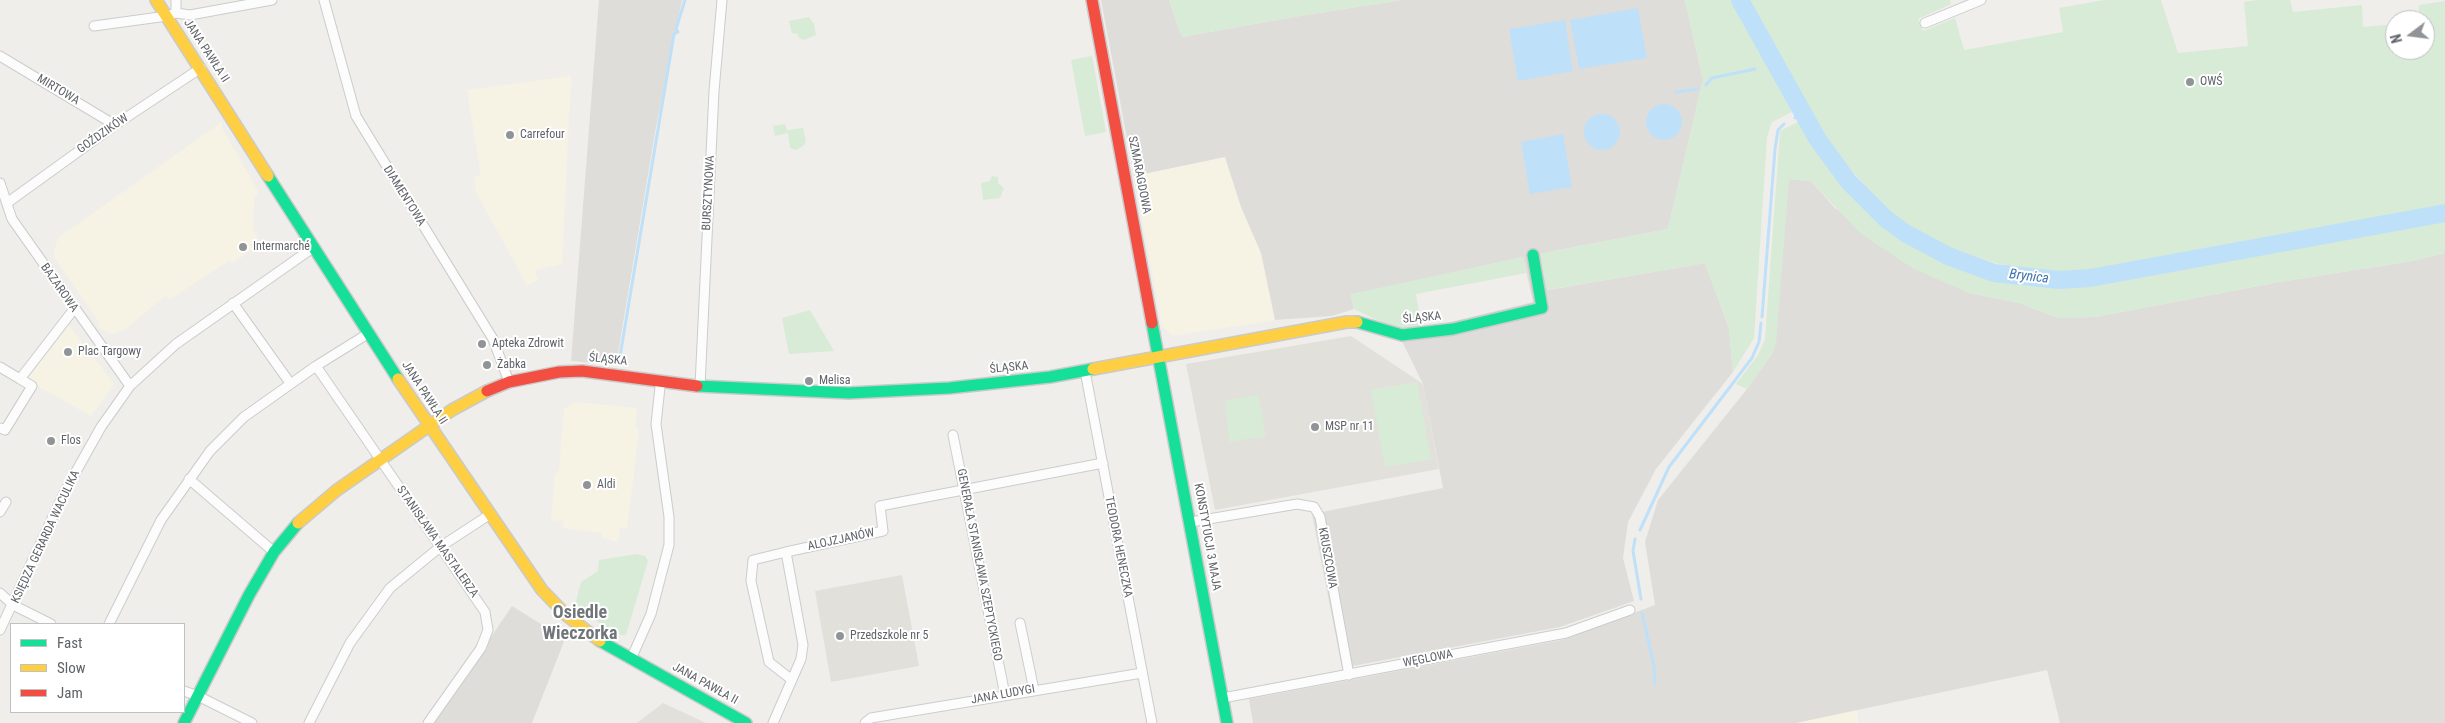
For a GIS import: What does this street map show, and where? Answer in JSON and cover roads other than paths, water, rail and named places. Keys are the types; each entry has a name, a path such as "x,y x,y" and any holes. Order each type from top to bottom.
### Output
{"street":[{"name":"JANA PAWŁA II","path":"156,0 172,15 202,68 369,333 488,515 542,590 566,615 587,632 746,723"},
{"path":"172,15 176,0"},
{"path":"94,26 172,15 190,15 272,0"},
{"name":"DIAMENTOWA","path":"324,0 356,116 493,339 509,382"},
{"name":"BURSZTYNOWA","path":"700,386 714,92 722,0"},
{"name":"SZMARAGDOWA","path":"1092,0 1159,356"},
{"path":"1925,23 1981,0"},
{"name":"MIRTOWA","path":"0,56 115,125"},
{"name":"GOŹDZIKÓW","path":"7,203 115,125 202,68"},
{"name":"BAZAROWA","path":"0,183 12,219 130,386"},
{"name":"KSIĘDZA GERARDA WACULIKA","path":"0,630 64,492 101,427 130,386 176,344 314,247"},
{"name":"ŚLĄSKA","path":"184,723 249,595 274,552 312,510 380,459 461,404 509,382 559,372 582,371 700,386 849,393 962,387 1020,381 1085,371 1334,324 1359,322 1402,335 1452,329 1542,308 1532,255"},
{"path":"233,303 290,383"},
{"path":"20,379 74,309"},
{"path":"110,623 161,520 210,451 244,417 290,383 369,333"},
{"name":"KONSTYTUCJI 3 MAJA","path":"1159,356 1228,723"},
{"name":"STANISŁAWA MASTALERZA","path":"316,366 486,612 488,630 481,648 428,723"},
{"path":"0,367 32,386 5,430 0,428"},
{"name":"TEODORA HENECZKA","path":"1085,371 1152,723"},
{"path":"631,658 652,614 669,546 669,517 658,440 659,381"},
{"name":"GENERAŁA STANISŁAWA SZEPTYCKIEGO","path":"954,434 1005,695"},
{"name":"ALOJZJANÓW","path":"786,552 883,531 880,506 1103,463"},
{"path":"189,479 274,552"},
{"path":"0,512 6,502"},
{"name":"KRUSZCOWA","path":"1190,522 1297,504 1314,507 1321,522 1349,675"},
{"path":"309,723 350,643 390,588 440,547 488,515"},
{"path":"773,723 802,659 803,645 786,552 753,560 751,581 769,662 792,680"},
{"path":"0,593 13,605 50,623"},
{"name":"WĘGLOWA","path":"1223,698 1566,633 1630,610"},
{"path":"1020,624 1034,690"},
{"name":"JANA LUDYGI","path":"865,723 871,718 1142,672"},
{"path":"185,691 252,723"}],"water":[{"path":"1638,8 1647,58 1579,69 1570,20"},
{"path":"1565,20 1573,71 1518,81 1509,29"},
{"path":"1664,104 1677,109 1682,122 1677,135 1664,140 1651,135 1646,122 1651,109"},
{"path":"1602,114 1615,119 1620,132 1615,145 1602,150 1589,145 1584,132 1589,119"},
{"path":"1563,134 1572,187 1530,194 1521,142"}],"waterway":[{"path":"619,362 674,34 678,32 676,29 685,0"},
{"name":"Brynica","path":"1740,0 1818,140 1849,182 1886,219 1905,233 1948,256 1994,273 2059,280 2090,278 2445,213"},
{"path":"1767,64 1773,61"},
{"path":"1706,85 1712,78 1755,69"},
{"path":"1676,92 1698,89"},
{"path":"1795,118 1802,113"},
{"path":"1762,317 1775,149 1778,130 1784,124"},
{"path":"1640,530 1669,467 1752,358 1759,342 1761,323"},
{"path":"1635,539 1633,551 1641,599"},
{"path":"1642,613 1654,666 1655,684"}],"place":[{"name":"OWŚ","path":"2190,82"},
{"name":"Carrefour","path":"510,135"},
{"name":"Intermarché","path":"243,247"},
{"name":"Apteka Zdrowit","path":"482,344"},
{"name":"Plac Targowy","path":"68,352"},
{"name":"Żabka","path":"487,365"},
{"name":"Melisa","path":"809,381"},
{"name":"MSP nr 11","path":"1315,427"},
{"name":"Flos","path":"51,441"},
{"name":"Aldi","path":"587,485"},
{"name":"Przedszkole nr 5","path":"840,636"}],"district":[{"name":"Osiedle Wieczorka","path":"580,623"}]}
